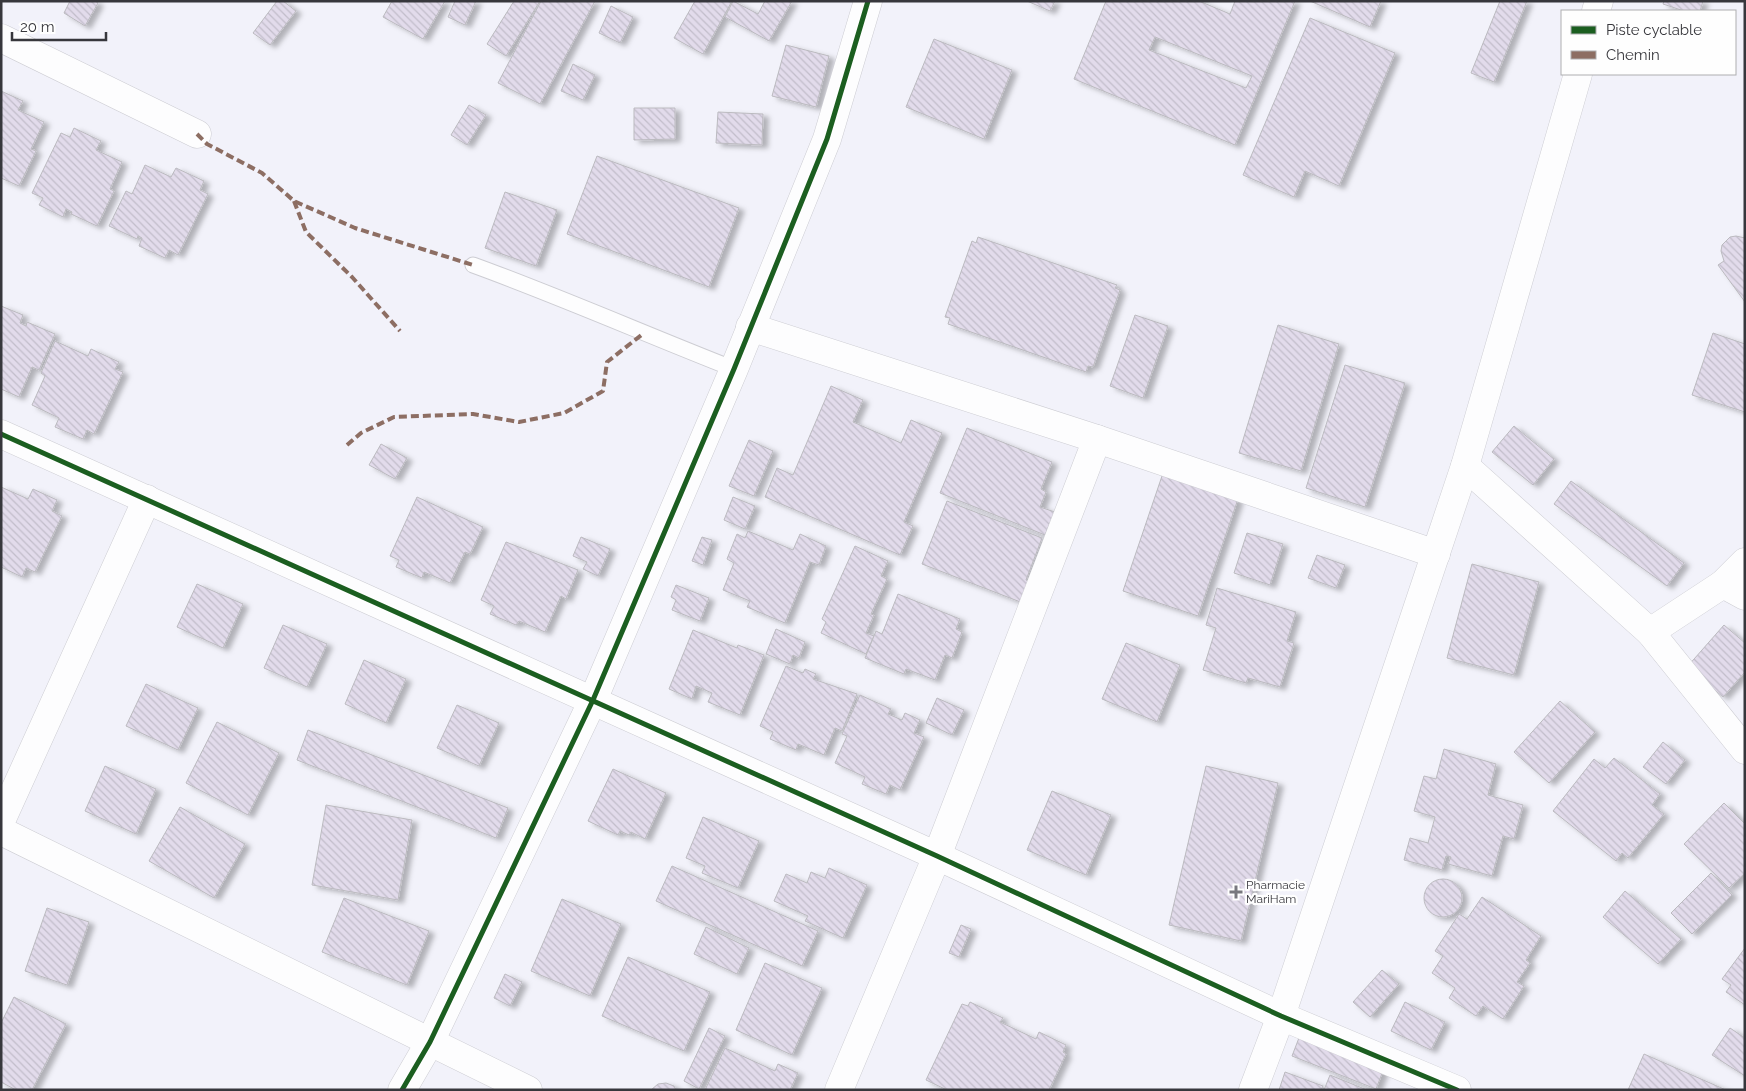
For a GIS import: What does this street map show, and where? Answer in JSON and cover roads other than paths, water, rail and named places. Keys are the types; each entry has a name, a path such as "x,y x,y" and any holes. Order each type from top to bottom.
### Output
{"street":[{"path":"402,1090 430,1042 593,700 734,369 827,139 868,1"},
{"path":"1,38 197,134"},
{"path":"1253,1090 1281,1016 1465,466 1578,75"},
{"path":"750,326 1436,554"},
{"path":"1,434 937,856 1281,1016 1457,1090"},
{"path":"839,1090 937,856 1097,440"},
{"path":"1465,466 1650,632 1745,750"},
{"path":"1,821 147,499"},
{"path":"1650,632 1734,590 1745,562"},
{"path":"1,831 528,1090"}],"lane":[{"path":"473,265 533,287 734,369"}],"place":[{"name":"Pharmacie MariHam","path":"1236,892"}]}
